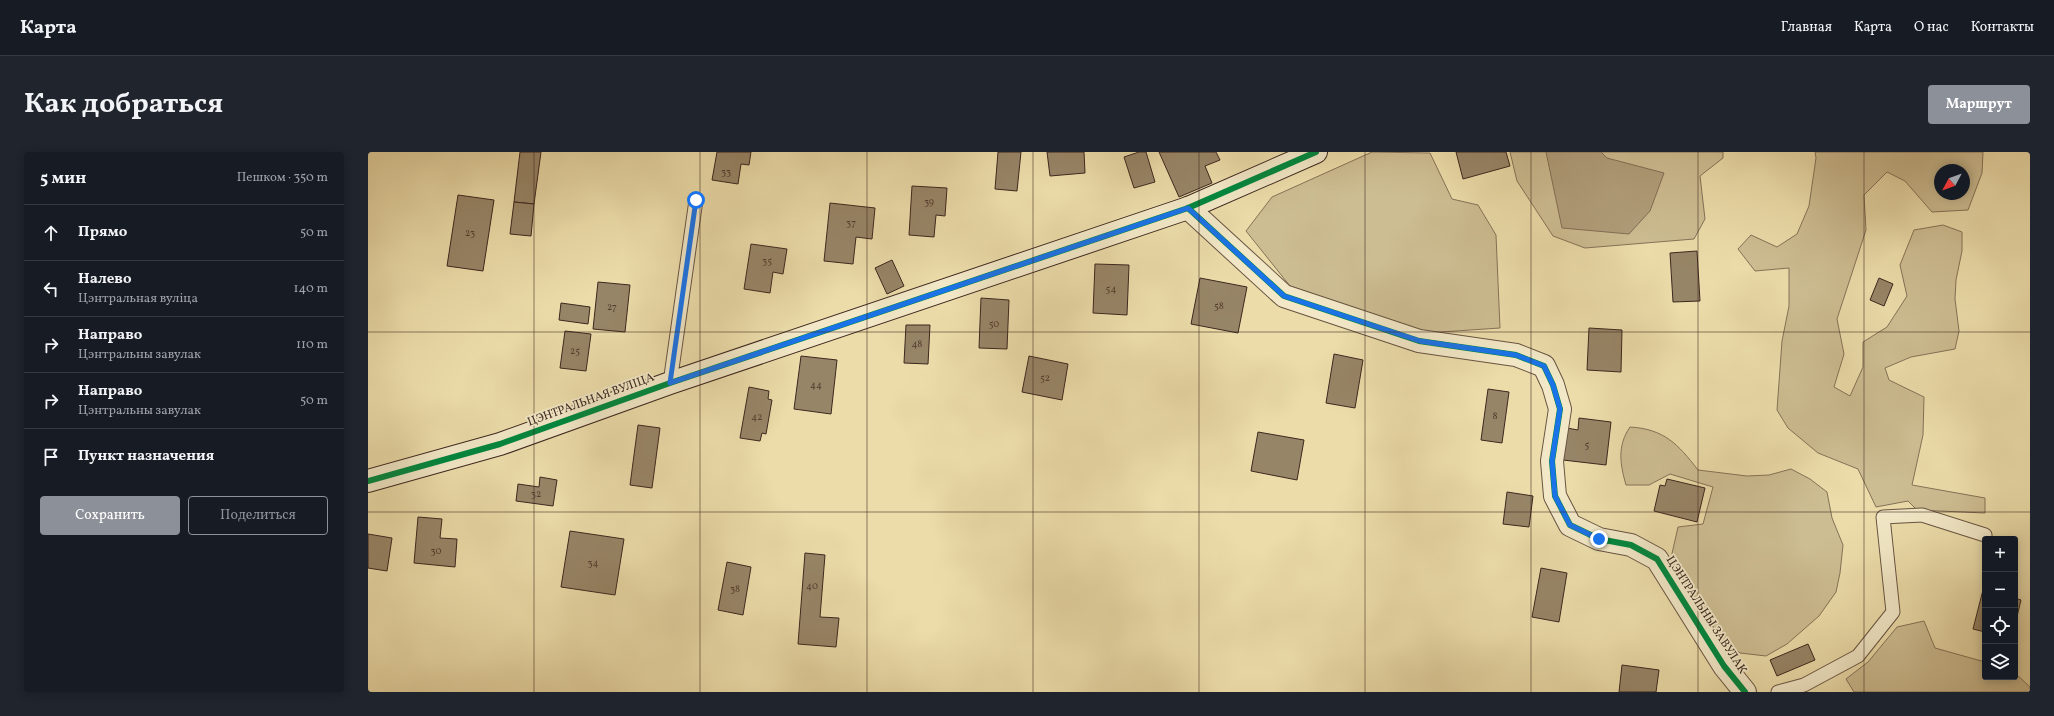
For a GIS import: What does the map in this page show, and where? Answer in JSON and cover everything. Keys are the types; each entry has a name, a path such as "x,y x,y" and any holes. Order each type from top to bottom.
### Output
{"street":[{"name":"ЦЭНТРАЛЬНАЯ ВУЛІЦА","path":"368,481 500,444 670,383 1188,208 1316,152"},
{"name":"ЦЭНТРАЛЬНЫ ЗАВУЛАК","path":"1188,208 1284,296 1420,341 1516,355 1544,366 1553,385 1560,409 1552,461 1555,496 1570,525 1599,539 1632,545 1657,559 1724,666 1745,692"}],"lane":[{"path":"670,383 696,200"},
{"path":"1778,692 1804,685 1858,656 1892,612 1883,517 1922,515 1985,535"}],"shaded area":[{"path":"1372,152 1430,153 1452,199 1478,205 1496,235 1500,328 1426,333 1290,286 1246,231 1272,197"},
{"path":"1510,152 1723,152 1723,158 1700,176 1705,219 1694,239 1585,248 1553,236 1517,181"},
{"path":"1546,152 1601,152 1607,158 1664,173 1650,211 1629,234 1562,228"},
{"path":"1815,152 1983,152 1982,173 1968,210 1932,212 1905,181 1887,172 1864,195 1866,230 1837,319 1844,354 1834,387 1850,396 1863,367 1863,342 1887,327 1907,296 1900,265 1914,230 1943,225 1962,232 1962,251 1956,280 1955,299 1959,331 1955,349 1911,357 1885,368 1889,380 1924,397 1923,435 1912,485 1985,498 1985,513 1917,510 1908,501 1876,507 1858,469 1818,453 1788,428 1777,410 1782,341 1789,306 1789,268 1755,271 1738,249 1751,235 1777,247 1797,234 1809,206 1816,158"},
{"path":"1630,427 1652,431 1677,445 1698,470 1747,476 1769,475 1791,469 1810,479 1827,492 1832,518 1843,545 1836,592 1819,616 1787,644 1766,656 1740,653 1722,640 1700,618 1683,589 1671,558 1678,527 1703,524 1713,487 1670,474 1649,485 1626,485 1622,470 1621,448"},
{"path":"1924,621 1935,648 1982,661 1982,680 2018,680 2018,676 2030,687 2030,692 1854,692 1846,679 1868,662 1897,627"}],"building":[{"path":"520,152 541,152 534,204 514,202"},
{"path":"717,152 751,152 749,165 741,164 738,184 712,180"},
{"path":"998,152 1021,152 1017,191 995,189"},
{"path":"1047,152 1084,152 1085,173 1050,176"},
{"path":"1139,152 1146,152 1155,182 1134,188 1124,157"},
{"path":"1159,152 1216,152 1220,160 1205,166 1212,183 1179,197"},
{"path":"1456,152 1506,152 1510,166 1463,179"},
{"path":"912,186 947,188 945,216 936,215 934,237 909,235"},
{"path":"458,195 494,200 483,271 447,266"},
{"path":"514,202 534,204 531,236 510,234"},
{"path":"830,203 875,208 872,239 856,237 853,264 824,261"},
{"path":"751,244 787,249 783,274 773,272 770,293 744,289"},
{"path":"1697,251 1700,301 1673,302 1670,253"},
{"path":"892,260 904,286 887,294 875,268"},
{"path":"1095,264 1129,265 1127,315 1093,313"},
{"path":"1200,278 1247,287 1238,333 1191,324"},
{"path":"1879,278 1893,284 1884,306 1870,300"},
{"path":"598,282 630,285 625,332 593,329"},
{"path":"981,298 1009,300 1007,349 979,348"},
{"path":"561,303 590,307 588,324 559,320"},
{"path":"906,325 930,325 928,364 904,363"},
{"path":"1589,328 1622,330 1621,372 1587,370"},
{"path":"565,331 591,334 586,371 560,368"},
{"path":"1334,354 1363,360 1355,408 1326,403"},
{"path":"801,356 837,360 831,414 794,409"},
{"path":"1029,356 1068,364 1062,400 1022,392"},
{"path":"749,387 769,391 768,399 772,400 766,434 762,433 760,441 740,438"},
{"path":"1488,389 1509,392 1502,443 1481,440"},
{"path":"1579,418 1611,422 1606,465 1563,460 1567,428 1578,430"},
{"path":"638,425 660,428 652,488 630,485"},
{"path":"1258,432 1304,440 1297,480 1251,471"},
{"path":"540,477 557,480 553,506 516,501 518,484 539,487"},
{"path":"1667,479 1705,488 1697,522 1654,511 1660,485 1665,486"},
{"path":"1507,492 1533,496 1529,527 1503,524"},
{"path":"418,517 442,519 440,538 457,539 455,567 414,563"},
{"path":"570,531 624,539 615,595 561,587"},
{"path":"368,534 392,538 387,571 368,568"},
{"path":"805,553 825,555 820,617 839,618 836,647 798,644"},
{"path":"727,562 751,567 743,615 718,610"},
{"path":"1541,568 1567,573 1559,622 1532,617"},
{"path":"1982,594 1982,631 1973,629"},
{"path":"2018,599 2021,600 2018,612"},
{"path":"1808,644 1815,660 1777,676 1770,660"},
{"path":"1622,665 1659,670 1656,692 1619,692"}],"cycle path":[{"path":"368,481 500,444 670,383 1188,208 1316,152"},
{"path":"1188,208 1284,296 1419,341 1516,355 1544,366 1553,385 1560,409 1552,461 1555,496 1570,525 1599,539 1631,545 1657,559 1724,666 1745,692"}],"route":[{"path":"696,200 670,383 1188,208 1284,296 1420,341 1516,355 1544,366 1553,385 1560,409 1552,461 1555,496 1570,525 1599,539"}]}
